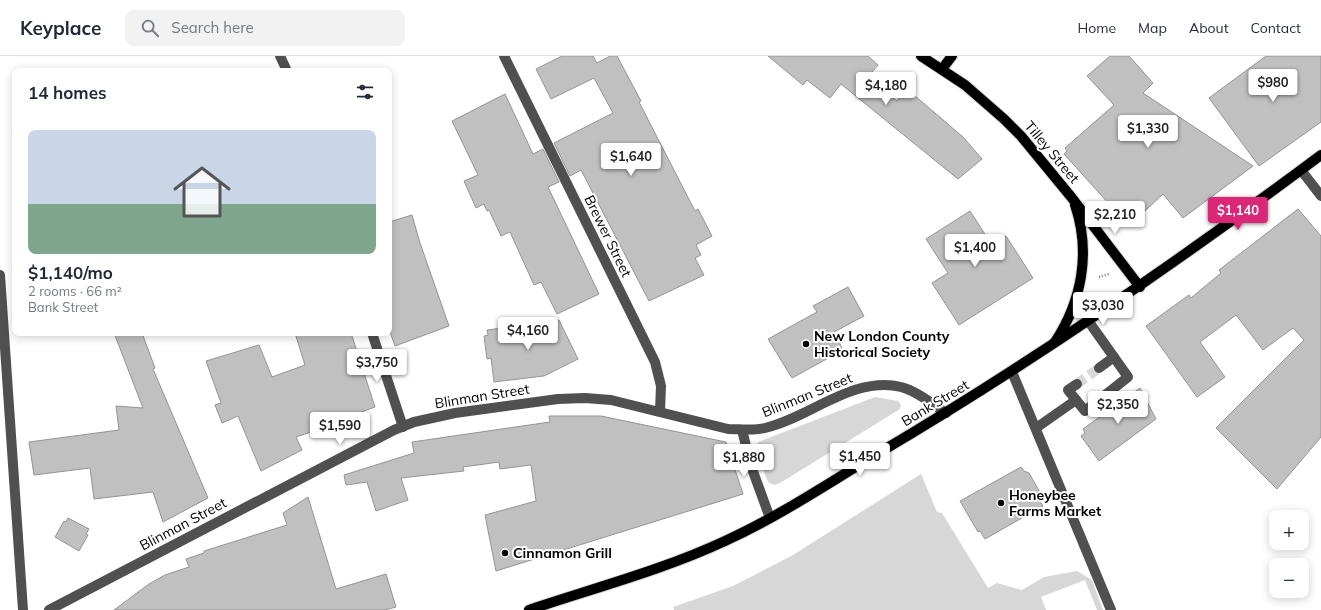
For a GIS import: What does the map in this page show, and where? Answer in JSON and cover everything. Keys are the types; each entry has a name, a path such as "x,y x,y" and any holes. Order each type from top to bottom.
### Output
{"main road":[{"name":"Tilley Street","path":"921,56 965,85 1021,136 1072,198 1140,287"},
{"path":"942,69 952,56"},
{"name":"Bank Street","path":"529,610 705,550 770,518 946,413 1052,346 1140,287 1321,155"},
{"path":"1052,346 1064,328 1073,309 1080,289 1083,268 1082,232 1072,198"}],"street":[{"path":"280,56 286,68"},
{"name":"Brewer Street","path":"504,56 655,362 661,386 660,411"},
{"path":"1301,170 1321,196"},
{"path":"0,275 23,610"},
{"path":"1077,384 1068,390 1085,411 1128,377 1088,322"},
{"path":"373,336 403,427"},
{"path":"1099,368 1114,357"},
{"path":"1012,372 1111,610"},
{"name":"Blinman Street","path":"50,610 403,427 448,415 558,399 585,398 611,400 728,429 742,430 765,428 854,391 878,384 902,387 913,392 946,413"},
{"path":"1036,428 1076,400"},
{"path":"742,430 751,466 770,518"}],"path":[{"path":"1099,277 1112,273"}],"shaded area":[{"path":"875,397 898,401 901,405 900,409 780,483 774,485 768,482 756,450 758,442"},
{"path":"921,474 937,512 942,513 988,588 997,583 1022,590 1044,577 1077,571 1092,580 1103,610 1097,610 1085,580 1041,597 1046,610 674,610 673,607 733,586 793,555"}],"building":[{"path":"562,56 593,56 597,63 610,56 617,56 641,101 639,102 695,211 698,209 712,236 696,245 701,255 695,258 704,275 649,301 581,170 570,176 554,143 613,113 594,78 551,99 536,69"},
{"path":"768,56 868,56 878,65 867,78 897,101 907,89 963,137 982,159 958,179 841,84 830,98 807,80 803,85"},
{"path":"1110,56 1129,56 1153,83 1143,93 1253,166 1183,218 1163,194 1129,226 1064,154 1067,151 1065,148 1114,105 1087,76"},
{"path":"1266,56 1321,56 1321,122 1259,166 1209,98"},
{"path":"505,94 533,154 543,149 559,182 548,187 599,294 557,314 541,282 534,285 510,232 501,236 489,210 487,211 484,204 476,208 464,181 478,175 452,121"},
{"path":"1298,209 1321,236 1321,437 1277,489 1216,428 1304,340 1293,328 1263,350 1236,315 1200,342 1225,377 1197,397 1146,326 1189,295 1191,298 1221,273 1219,270"},
{"path":"970,211 992,245 1006,236 1033,278 959,325 932,283 948,273 926,239"},
{"path":"412,215 420,243 449,326 395,346 391,336 392,221"},
{"path":"848,287 864,316 834,332 843,350 792,378 768,339 817,312 813,306"},
{"path":"559,320 578,359 544,376 494,382 491,358 487,359 484,336 488,335 487,330 517,326 518,335 542,323"},
{"path":"115,336 143,336 155,368 153,369 208,498 163,522 153,492 94,499 90,468 34,475 29,442 119,430 116,406 143,408"},
{"path":"296,336 352,336 375,407 361,412 362,415 296,437 302,450 261,471 238,416 222,423 215,405 221,403 206,361 259,345 272,377 305,365"},
{"path":"1140,388 1156,419 1099,461 1081,436 1085,433 1083,429"},
{"path":"549,416 601,416 726,442 743,494 496,571 485,515 536,501 531,465 500,469 499,462 463,467 464,471 401,478 408,500 376,511 367,482 346,485 344,475 414,453 412,442 550,422"},
{"name":"Honeybee Farms Market","path":"1021,467 1024,471 1029,473 1042,496 1038,498 1043,506 985,539 980,531 978,532 960,501"},
{"path":"308,497 336,589 386,574 396,607 385,610 114,610 149,584 165,575 189,567 186,559 204,553 204,551 287,525 283,513"},
{"path":"68,518 89,529 86,534 88,535 79,551 55,537 64,521 66,522"}],"tunnel":[{"path":"1077,384 1099,368"}],"place":[{"name":"New London County Historical Society","path":"806,344"},
{"name":"Honeybee Farms Market","path":"1001,503"},
{"name":"Cinnamon Grill","path":"505,553"}]}
